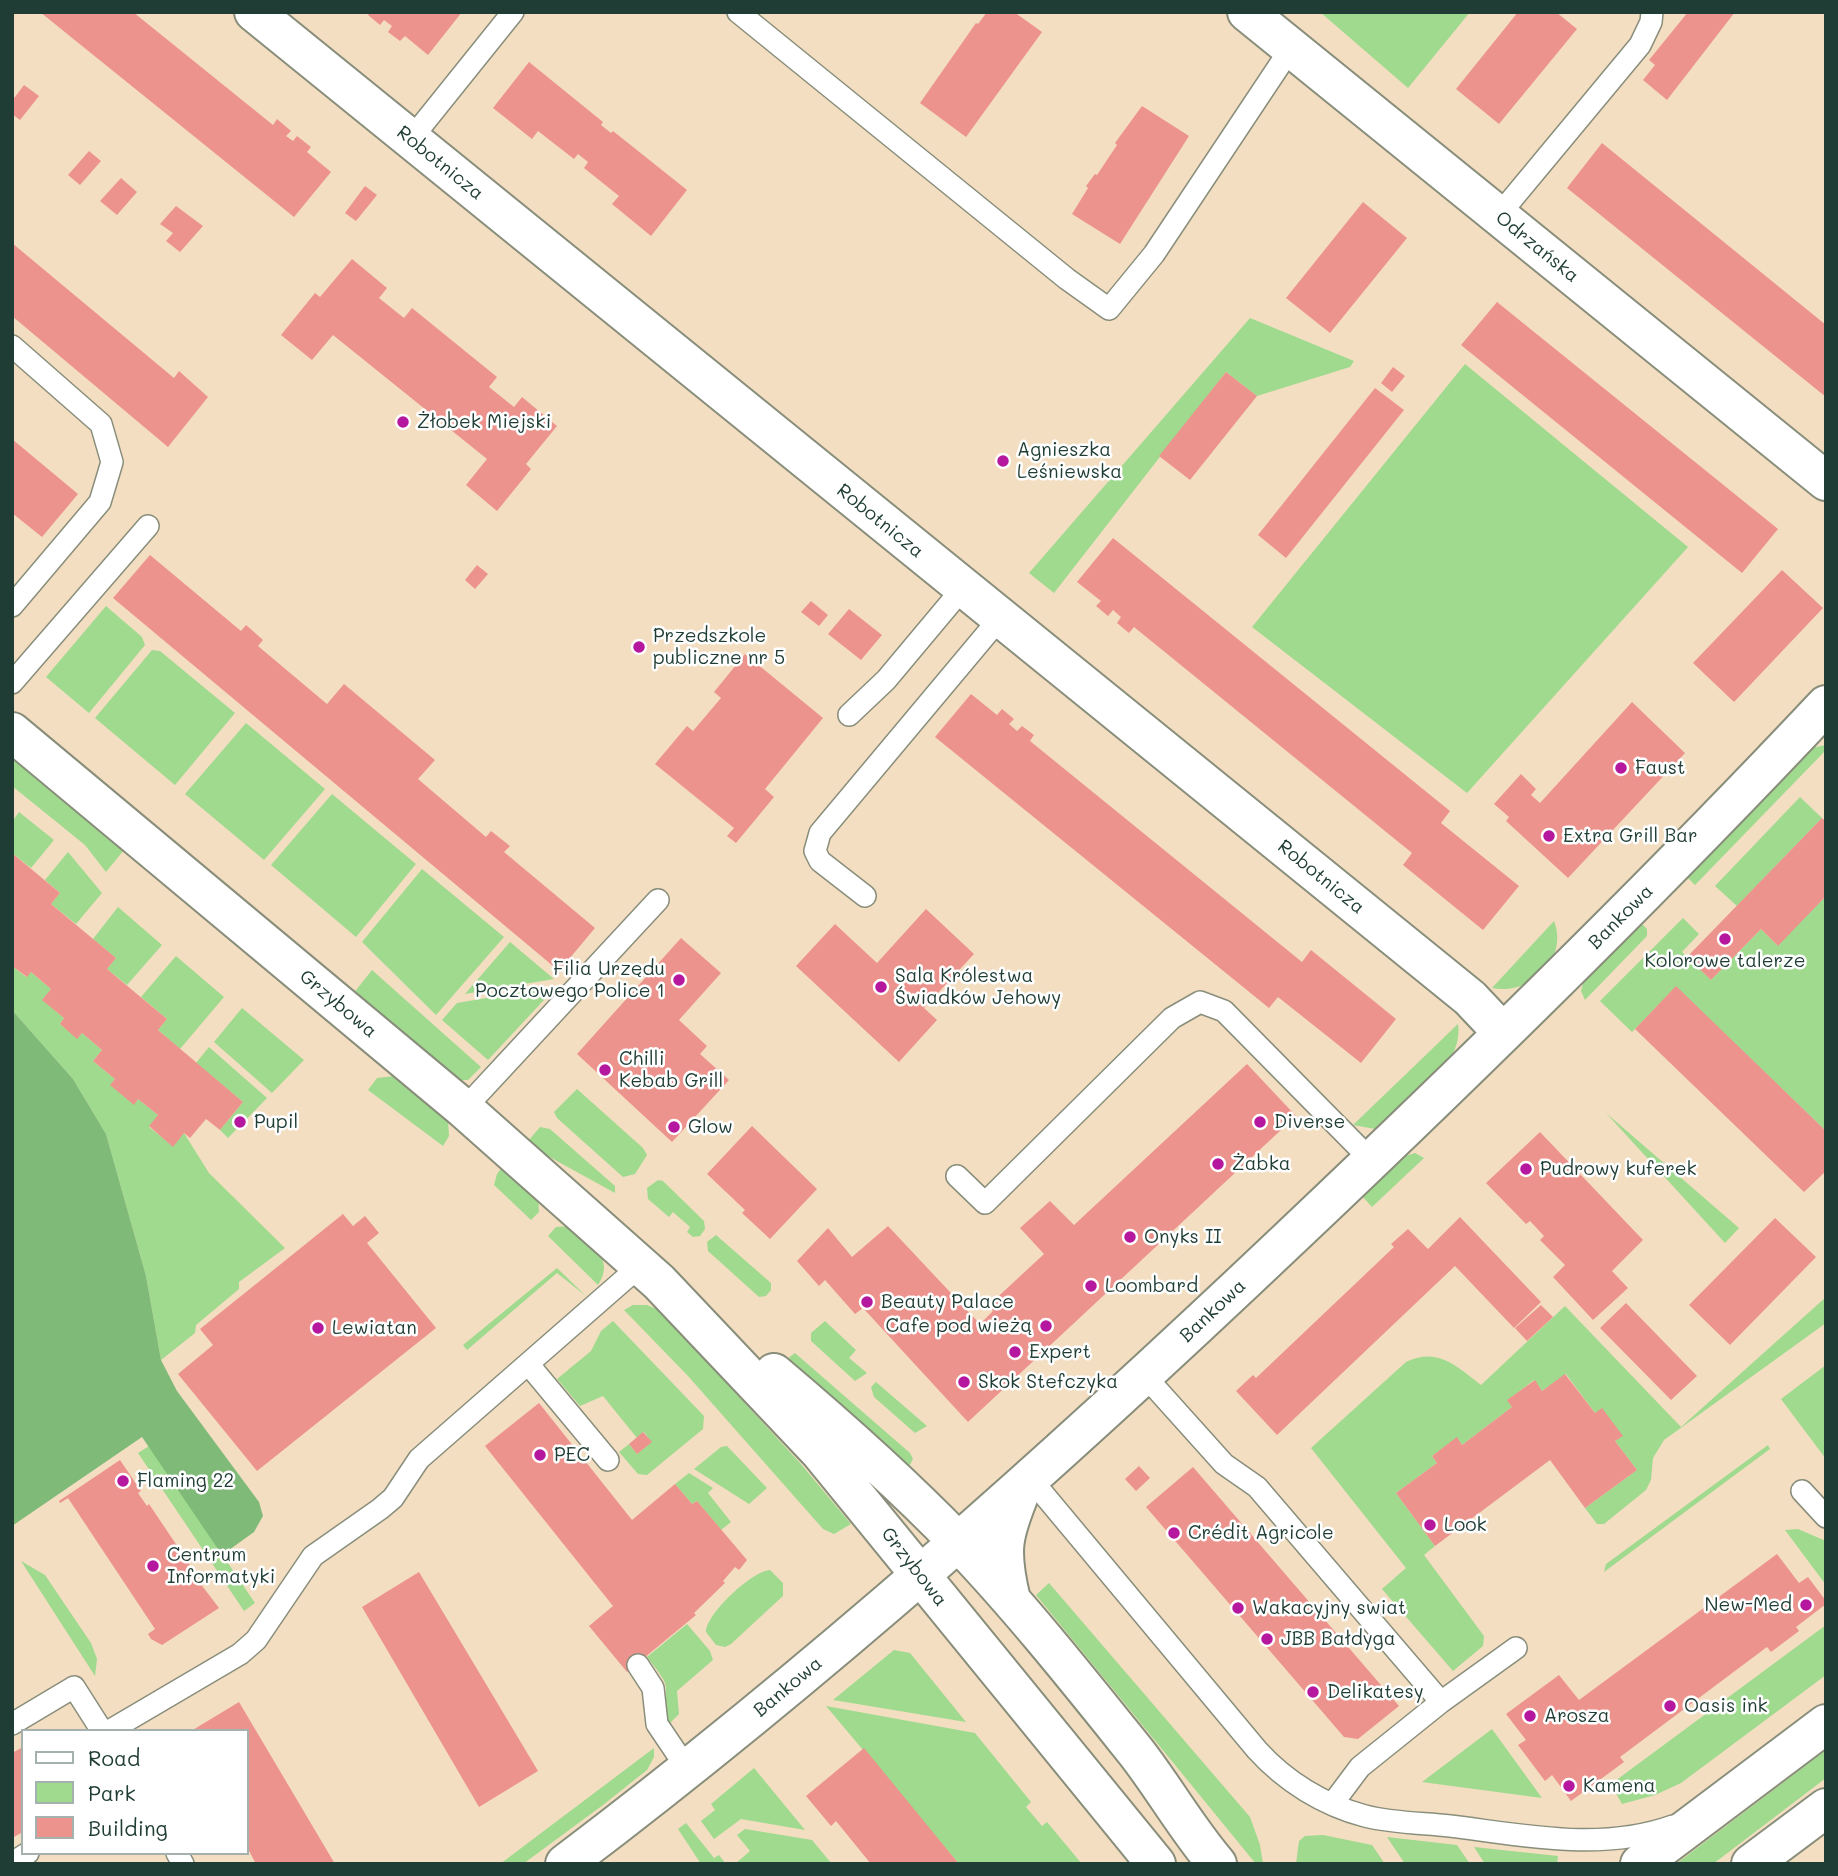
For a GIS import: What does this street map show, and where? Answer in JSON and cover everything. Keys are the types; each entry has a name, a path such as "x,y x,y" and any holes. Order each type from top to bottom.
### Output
{"street":[{"name":"Robotnicza","path":"254,12 1470,998 1503,1033"},
{"name":"Odrzańska","path":"1247,12 1826,481"},
{"name":"Bankowa","path":"565,1864 688,1770 919,1575 1144,1375 1372,1161 1619,919 1823,712"},
{"name":"Grzybowa","path":"12,732 464,1109 650,1274 745,1348 841,1429 957,1542 1011,1600 1138,1755 1195,1839 1217,1864"},
{"name":"Grzybowa","path":"650,1274 820,1452 1156,1864"},
{"name":"Grzybowa","path":"1011,1600 1002,1561 1007,1522 1027,1481"},
{"path":"1640,1864 1826,1724"},
{"path":"1751,1864 1826,1808"}],"lane":[{"path":"411,139 513,12"},
{"path":"738,12 1067,279 1109,309 1154,254 1292,48"},
{"path":"1498,216 1640,45 1651,22 1652,12"},
{"path":"12,346 101,424 112,462 100,502 12,606"},
{"path":"12,683 148,526"},
{"path":"849,715 886,680 963,588"},
{"path":"865,896 820,861 815,851 820,833 1000,618"},
{"path":"464,1109 658,900"},
{"path":"957,1176 985,1203 1172,1018 1200,1002 1224,1011 1372,1161"},
{"path":"112,1729 240,1654 256,1640 313,1556 393,1498 419,1459 529,1365 650,1274"},
{"path":"529,1365 608,1460"},
{"path":"1144,1375 1224,1464 1257,1487 1441,1702"},
{"path":"1027,1481 1276,1771 1294,1785 1364,1816 1568,1840 1612,1841 1648,1835 1716,1806"},
{"path":"1802,1491 1826,1517"},
{"path":"1334,1803 1360,1768 1441,1702 1516,1647"},
{"path":"638,1665 653,1688 657,1724 688,1770"},
{"path":"12,1724 74,1687 101,1729"}],"green space":[{"path":"1320,12 1470,12 1408,88"},
{"path":"1250,318 1354,361 1350,367 1257,396 1226,372 1054,593 1029,573"},
{"path":"1465,364 1688,547 1467,793 1252,627"},
{"path":"106,606 142,637 145,645 89,713 46,677"},
{"path":"152,650 160,651 235,713 175,785 95,718"},
{"path":"246,723 325,789 264,860 185,794"},
{"path":"1826,745 1826,750 1695,885 1686,876 1811,748"},
{"path":"12,756 124,850 106,872 85,845 12,786"},
{"path":"332,794 416,864 356,937 271,865"},
{"path":"1800,797 1822,818 1737,906 1715,886"},
{"path":"19,812 54,840 31,868 12,853 12,822"},
{"path":"68,852 102,893 76,924 51,904 60,893 45,880"},
{"path":"422,869 504,937 436,1015 362,942"},
{"path":"1826,896 1826,1131 1676,987 1632,1032 1600,1001 1683,918 1699,934 1682,952 1711,980 1761,929 1777,945"},
{"path":"118,907 162,945 127,985 107,969 116,958 93,939"},
{"path":"1554,921 1556,949 1543,972 1520,986 1492,988"},
{"path":"1641,923 1647,929 1647,936 1585,1000 1581,991 1584,980"},
{"path":"510,942 554,979 465,994"},
{"path":"176,956 224,997 180,1049 158,1030 167,1019 141,997"},
{"path":"12,966 26,977 31,972 51,989 43,1000 64,1018 60,1024 77,1038 82,1033 102,1050 93,1061 115,1079 111,1085 134,1104 138,1099 158,1115 149,1127 173,1146 184,1133 209,1173 285,1248 239,1282 239,1289 196,1325 195,1333 161,1360 146,1276 106,1134 73,1079 12,1010"},
{"path":"372,970 481,1067 468,1080 457,1080 353,994"},
{"path":"557,986 488,1060 442,1020 457,1003"},
{"path":"242,1008 304,1060 272,1093 214,1042"},
{"path":"12,1010 73,1079 106,1134 146,1276 161,1360 177,1391 259,1502 263,1516 254,1532 222,1555 142,1437 12,1526"},
{"path":"1458,1024 1458,1039 1453,1054 1422,1092 1385,1124 1375,1129 1353,1125"},
{"path":"209,1047 267,1098 228,1138 220,1130 243,1102 196,1063"},
{"path":"394,1076 448,1121 449,1136 443,1146 368,1090 377,1078"},
{"path":"577,1089 643,1148 647,1155 635,1174 623,1177 557,1118 554,1112"},
{"path":"1606,1113 1739,1228 1725,1243"},
{"path":"540,1127 550,1129 615,1186 615,1193 546,1155 529,1140"},
{"path":"1415,1153 1424,1158 1372,1207 1362,1196 1405,1156"},
{"path":"503,1166 538,1196 539,1212 531,1220 494,1185"},
{"path":"658,1180 663,1181 704,1221 705,1229 700,1236 693,1237 687,1232 690,1227 673,1212 669,1217 648,1199 647,1188"},
{"path":"572,1226 599,1252 604,1267 598,1285 548,1236 556,1227"},
{"path":"716,1235 771,1283 771,1290 766,1296 759,1297 708,1251 707,1242"},
{"path":"557,1268 586,1296 557,1273 467,1350 463,1345"},
{"path":"1826,1297 1826,1323 1664,1440 1653,1458 1651,1480 1646,1490 1604,1524 1597,1524 1585,1508 1637,1470 1615,1441 1622,1436 1602,1409 1595,1413 1566,1374 1542,1391 1534,1380 1508,1400 1512,1407 1462,1445 1457,1438 1432,1456 1437,1463 1396,1493 1435,1546 1424,1555 1484,1636 1483,1646 1453,1671 1382,1589 1406,1568 1311,1448 1406,1362 1417,1358 1437,1358 1455,1365 1481,1385 1565,1306 1681,1427"},
{"path":"633,1305 647,1305 659,1310 800,1463 851,1524 834,1534 823,1529 688,1376 624,1310"},
{"path":"613,1321 704,1416 703,1429 647,1475 638,1474 619,1452 629,1444 637,1454 651,1442 644,1432 637,1438 603,1396 580,1406 557,1379 591,1351 601,1331"},
{"path":"825,1321 856,1350 849,1358 867,1373 855,1381 811,1341 811,1333"},
{"path":"795,1353 910,1453 913,1459 906,1472 787,1359"},
{"path":"1826,1365 1826,1459 1781,1399"},
{"path":"876,1382 927,1426 915,1433 874,1397 871,1387"},
{"path":"1768,1445 1770,1449 1604,1572 1606,1564"},
{"path":"149,1446 255,1603 244,1611 138,1453"},
{"path":"727,1446 767,1488 749,1504 694,1469 721,1447"},
{"path":"689,1473 713,1488 708,1493 731,1522 721,1530 697,1501 692,1504 675,1484"},
{"path":"1798,1529 1826,1541 1826,1585 1785,1530"},
{"path":"21,1561 45,1575 91,1643 97,1659 95,1676"},
{"path":"770,1570 783,1583 783,1596 731,1644 725,1647 716,1645 706,1632 713,1615 742,1585"},
{"path":"1049,1583 1250,1817 1260,1845 1263,1864 1256,1864 1036,1595"},
{"path":"687,1624 710,1651 713,1660 677,1691 679,1714 669,1724 665,1719 666,1686 647,1657"},
{"path":"1826,1625 1826,1675 1681,1783 1655,1795 1622,1804 1611,1784"},
{"path":"894,1650 910,1653 966,1722 833,1700"},
{"path":"826,1706 975,1733 1031,1802 1026,1807 1042,1826 1047,1822 1082,1864 959,1864"},
{"path":"1492,1729 1542,1798 1422,1782"},
{"path":"654,1748 654,1757 647,1770 603,1805 523,1864 500,1864"},
{"path":"1826,1750 1826,1778 1713,1864 1676,1864"},
{"path":"754,1768 805,1830 741,1819 714,1839 701,1821 715,1810 711,1804"},
{"path":"686,1823 714,1858 719,1855 726,1864 701,1864 678,1829"},
{"path":"745,1829 812,1840 832,1864 735,1864 750,1851 737,1835"},
{"path":"1323,1835 1372,1845 1385,1864 1296,1864 1299,1841 1305,1836"},
{"path":"1387,1837 1457,1845 1470,1864 1405,1864"},
{"path":"1474,1847 1558,1856 1557,1864 1485,1864"}],"building":[{"path":"40,12 133,12 273,125 277,119 291,131 286,136 293,141 297,136 311,147 307,152 331,172 294,217"},
{"path":"370,12 462,12 428,55 405,36 400,41 388,32 392,26 384,20 380,25 368,15"},
{"path":"987,12 1014,12 1042,32 966,137 920,103 976,23 978,24"},
{"path":"1518,12 1556,12 1577,29 1499,124 1456,89"},
{"path":"1688,12 1735,12 1667,100 1643,80 1655,65 1649,60"},
{"path":"529,62 603,122 601,125 611,133 613,131 687,190 651,236 612,204 619,196 584,168 588,162 578,154 574,159 538,131 532,139 493,108"},
{"path":"24,85 39,96 20,120 12,114 12,101"},
{"path":"1142,106 1189,136 1120,244 1072,214 1088,188 1086,186 1095,174 1097,175 1117,145 1115,143"},
{"path":"1602,143 1826,325 1826,397 1567,188"},
{"path":"89,151 101,161 80,185 68,175"},
{"path":"121,178 137,192 117,215 100,201"},
{"path":"365,186 377,195 356,221 345,213"},
{"path":"1363,202 1407,238 1330,333 1286,298"},
{"path":"176,206 203,226 180,252 166,241 173,233 160,224"},
{"path":"12,243 174,378 179,371 208,397 168,447 12,316"},
{"path":"352,259 387,288 379,298 404,318 412,308 497,377 489,387 514,407 522,397 557,426 526,464 531,469 497,511 466,485 487,459 333,335 312,360 281,335 315,293 320,297"},
{"path":"1497,302 1778,529 1742,573 1461,345"},
{"path":"1393,367 1405,376 1392,392 1381,383"},
{"path":"1226,372 1257,396 1190,480 1159,456"},
{"path":"1375,388 1404,410 1286,558 1258,535"},
{"path":"12,439 78,494 42,537 12,513"},
{"path":"1113,538 1450,811 1441,823 1519,886 1483,930 1403,865 1412,853 1134,627 1129,633 1117,623 1121,617 1113,610 1108,616 1096,606 1101,601 1077,582"},
{"path":"150,555 241,631 246,625 263,640 258,646 327,704 344,684 435,760 418,779 486,837 491,831 510,846 504,852 595,928 559,971 113,598"},
{"path":"477,565 488,574 475,589 465,580"},
{"path":"1782,570 1823,608 1734,702 1693,663"},
{"path":"811,601 828,615 819,626 801,612"},
{"path":"849,609 882,635 861,660 828,634"},
{"path":"745,654 823,718 765,789 774,797 736,843 727,836 734,828 655,764 687,726 693,731 721,698 714,692"},
{"path":"971,694 997,715 1002,709 1014,719 1009,724 1017,731 1022,726 1034,735 1030,741 1302,962 1311,950 1396,1019 1361,1063 1278,997 1269,1008 935,737"},
{"path":"1632,702 1685,753 1568,878 1506,821 1509,817 1494,804 1521,774 1536,789 1531,795 1540,803"},
{"path":"1822,818 1826,822 1826,896 1778,946 1761,929 1711,980 1687,957"},
{"path":"12,853 60,893 51,904 116,958 107,969 167,1019 158,1030 243,1102 220,1130 206,1119 190,1138 184,1133 173,1147 149,1126 158,1115 138,1099 134,1105 110,1085 115,1079 93,1061 102,1050 82,1033 77,1039 60,1024 64,1018 42,1000 51,989 31,972 27,977 12,966"},
{"name":"Sala Królestwa Świadków Jehowy","path":"926,909 974,954 924,1008 937,1020 899,1062 796,966 835,924 877,963"},
{"path":"681,938 721,973 679,1020 707,1046 700,1054 729,1080 672,1142 577,1054"},
{"path":"1676,986 1826,1131 1826,1171 1804,1192 1635,1029"},
{"path":"1247,1064 1296,1116 968,1422 863,1308 855,1314 825,1280 819,1286 797,1261 828,1228 852,1257 888,1226 980,1324 993,1311 988,1306 1044,1254 1020,1228 1050,1201 1074,1225"},
{"path":"752,1126 817,1189 770,1239 742,1213 745,1210 707,1174"},
{"path":"1540,1132 1643,1240 1612,1271 1628,1288 1593,1320 1553,1277 1565,1265 1540,1240 1544,1236 1530,1221 1526,1224 1486,1183"},
{"name":"Lewiatan","path":"343,1214 353,1226 365,1216 379,1233 367,1243 436,1328 257,1471 178,1374 213,1345 200,1329"},
{"path":"1460,1217 1541,1302 1514,1328 1455,1266 1277,1435 1236,1391 1253,1375 1256,1378 1394,1247 1391,1244 1408,1229 1428,1249"},
{"path":"1775,1218 1816,1257 1730,1345 1689,1305"},
{"path":"1626,1303 1697,1376 1671,1400 1600,1328"},
{"path":"1541,1305 1553,1317 1527,1341 1515,1328"},
{"path":"1565,1374 1595,1413 1602,1408 1623,1436 1615,1441 1637,1470 1585,1508 1550,1460 1435,1546 1396,1493 1437,1463 1432,1456 1457,1437 1462,1445 1512,1407 1507,1400 1535,1380 1542,1391"},
{"path":"539,1403 632,1520 675,1484 692,1504 697,1501 747,1560 739,1570 735,1567 723,1581 725,1583 694,1613 696,1615 627,1672 589,1626 613,1606 485,1446"},
{"path":"643,1432 652,1442 637,1454 629,1444"},
{"path":"120,1460 141,1491 138,1493 147,1506 149,1504 190,1565 187,1566 219,1608 162,1645 151,1639 148,1634 155,1629 68,1498 60,1503 59,1501"},
{"path":"1139,1466 1150,1478 1136,1491 1125,1479"},
{"path":"1193,1467 1399,1706 1358,1739 1344,1737 1146,1507"},
{"path":"1777,1554 1799,1583 1808,1577 1826,1601 1826,1604 1796,1627 1799,1631 1771,1652 1767,1647 1620,1757 1624,1762 1571,1801 1552,1775 1545,1781 1518,1745 1526,1740 1506,1714 1559,1675 1579,1700"},
{"path":"419,1572 538,1771 479,1807 362,1607"},
{"path":"239,1702 335,1864 256,1864 248,1849 248,1729 194,1729"},
{"path":"21,1748 21,1833 12,1838 12,1753"},
{"path":"864,1748 959,1864 871,1864 836,1821 831,1826 806,1796"}],"place":[{"name":"Żłobek Miejski","path":"403,422"},
{"name":"Agnieszka Leśniewska","path":"1003,461"},
{"name":"Przedszkole publiczne nr 5","path":"639,647"},
{"name":"Faust","path":"1621,768"},
{"name":"Extra Grill Bar","path":"1549,836"},
{"name":"Kolorowe talerze","path":"1725,939"},
{"name":"Filia Urzędu Pocztowego Police 1","path":"679,980"},
{"name":"Sala Królestwa Świadków Jehowy","path":"881,987"},
{"name":"Chilli Kebab Grill","path":"605,1070"},
{"name":"Pupil","path":"240,1122"},
{"name":"Diverse","path":"1260,1122"},
{"name":"Glow","path":"674,1127"},
{"name":"Żabka","path":"1218,1164"},
{"name":"Pudrowy kuferek","path":"1526,1169"},
{"name":"Onyks II","path":"1130,1237"},
{"name":"Loombard","path":"1091,1286"},
{"name":"Beauty Palace","path":"867,1302"},
{"name":"Cafe pod wieżą","path":"1046,1326"},
{"name":"Lewiatan","path":"318,1328"},
{"name":"Expert","path":"1015,1352"},
{"name":"Skok Stefczyka","path":"964,1382"},
{"name":"PEC","path":"540,1455"},
{"name":"Flaming 22","path":"123,1481"},
{"name":"Look","path":"1430,1525"},
{"name":"Crédit Agricole","path":"1174,1533"},
{"name":"Centrum Informatyki","path":"153,1566"},
{"name":"New-Med","path":"1806,1605"},
{"name":"Wakacyjny swiat","path":"1238,1608"},
{"name":"JBB Bałdyga","path":"1267,1639"},
{"name":"Delikatesy","path":"1313,1692"},
{"name":"Oasis ink","path":"1670,1706"},
{"name":"Arosza","path":"1530,1716"},
{"name":"Kamena","path":"1569,1786"}]}
